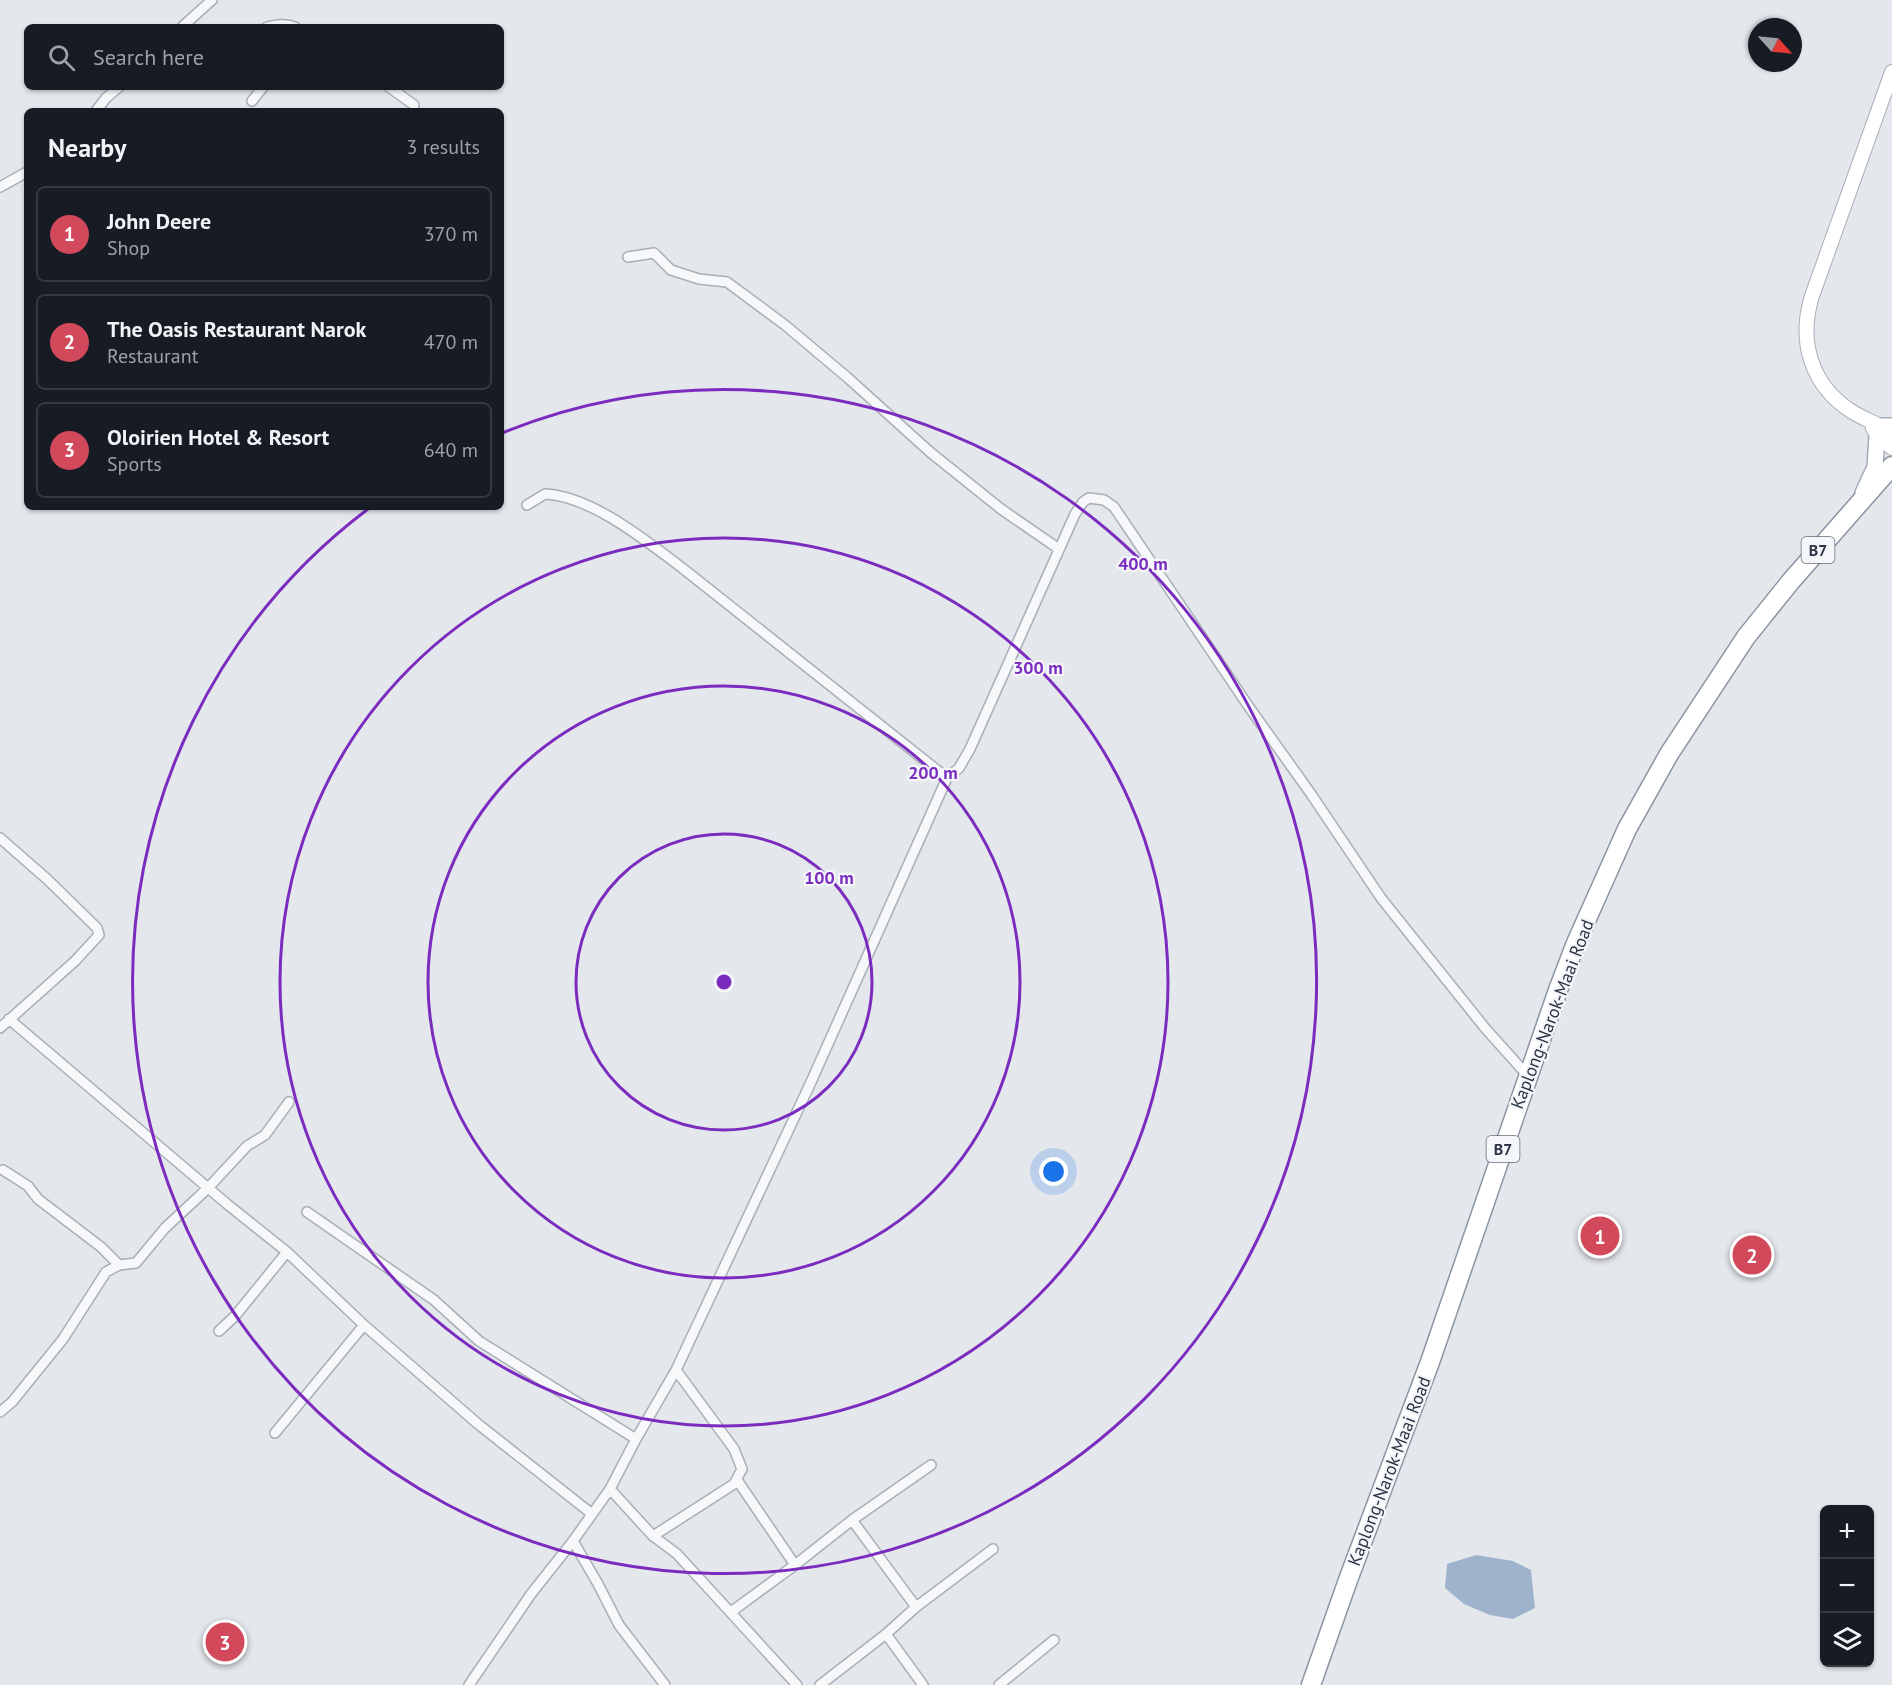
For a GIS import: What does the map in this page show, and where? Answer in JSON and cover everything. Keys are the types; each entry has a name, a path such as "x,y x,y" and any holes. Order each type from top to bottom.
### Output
{"highway":[{"name":"Kaplong-Narok-Maai Road","path":"1311,1685 1430,1362 1576,943 1627,829 1669,754 1746,637 1857,504 1892,466"},
{"name":"Kaplong-Narok-Maai Road","path":"1746,637 1772,621 1892,481"}],"main road":[{"path":"1892,72 1812,296 1806,322 1809,356 1814,371 1824,387 1839,403 1882,428 1892,448"},
{"path":"1857,504 1875,467 1882,428"}],"street":[{"path":"185,24 212,0"},
{"path":"98,108 115,90"},
{"path":"252,101 261,90"},
{"path":"393,90 414,105"},
{"path":"0,187 24,174"},
{"path":"628,256 654,254 671,270 699,279 727,282 848,378 930,452 1001,509 1059,549"},
{"path":"527,505 544,494 573,499 591,507 639,536 946,778"},
{"path":"469,1685 531,1594 610,1489 676,1370 811,1082 946,778 959,768 970,749 1059,549 1083,502 1089,498 1104,500 1114,507 1381,898 1485,1028 1528,1076"},
{"path":"0,838 48,880 97,928 99,935 75,961 0,1028"},
{"path":"9,1019 287,1252 364,1325 478,1424 592,1514"},
{"path":"0,1412 12,1402 63,1339 106,1272 119,1265 136,1263 165,1228 208,1188 247,1146 265,1135 289,1102"},
{"path":"3,1170 28,1186 38,1199 100,1247 119,1265"},
{"path":"307,1212 434,1300 479,1341 636,1439"},
{"path":"219,1331 235,1316 287,1252"},
{"path":"275,1433 364,1325"},
{"path":"653,1536 737,1480 742,1469 734,1449 676,1370"},
{"path":"731,1612 852,1520 931,1465"},
{"path":"737,1480 795,1565"},
{"path":"610,1489 653,1536 677,1554 797,1685"},
{"path":"852,1520 916,1606"},
{"path":"573,1541 619,1625 665,1685"},
{"path":"820,1685 886,1635 916,1606 993,1549"},
{"path":"886,1635 923,1685"},
{"path":"999,1685 1054,1640"}],"water":[{"path":"1476,1555 1513,1561 1531,1570 1535,1608 1513,1619 1490,1615 1464,1604 1445,1588 1447,1564"}],"place":[{"name":"John Deere","path":"1600,1236"},
{"name":"The Oasis Restaurant Narok","path":"1752,1255"},
{"name":"Oloirien Hotel & Resort","path":"225,1642"}]}
